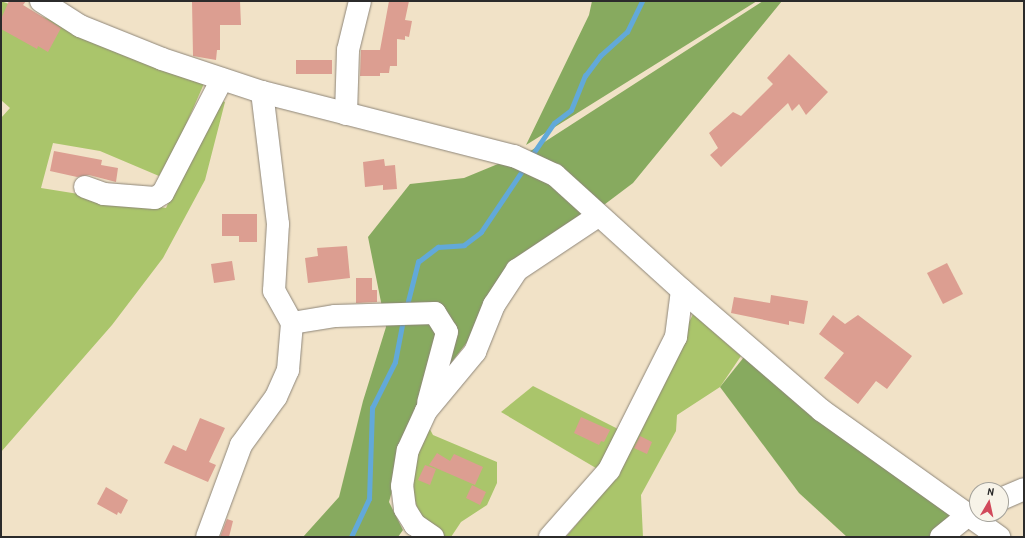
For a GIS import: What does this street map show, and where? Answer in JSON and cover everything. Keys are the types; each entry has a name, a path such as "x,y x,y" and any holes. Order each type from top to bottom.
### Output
{"street":[{"path":"41,1 80,26 162,59 262,92 514,156 555,175 598,216 821,410 969,509"},
{"path":"346,114 348,50 360,1"},
{"path":"85,187 104,194 156,198 163,193 222,79"},
{"path":"207,537 241,445 276,398 288,370 292,323 274,291 278,224 262,92"},
{"path":"426,411 475,352 494,305 517,270 598,216"},
{"path":"550,537 609,470 676,337 682,290"},
{"path":"292,323 335,316 382,316 434,313 447,332 426,411 408,450 402,486 405,509 415,525 433,537"},
{"path":"1009,496 1024,489"},
{"path":"941,537 969,515"},
{"path":"983,522 999,537"}],"green space":[{"path":"1,1 206,79 181,136 159,176 100,151 53,143 41,188 166,208 216,99 225,102 205,180 163,258 112,325 1,452 1,118 10,108 1,100"},
{"path":"592,1 757,1 526,145 589,15"},
{"path":"763,1 782,1 633,183 564,235 479,327 414,410 389,502 403,530 398,537 303,537 339,497 363,401 386,327 368,237 410,184 464,178 532,150"},
{"path":"693,314 741,356 720,387 677,415 676,431 641,495 643,537 566,537 613,480"},
{"path":"744,357 958,511 933,537 847,537 799,493 720,387"},
{"path":"533,386 620,430 601,471 501,412"},
{"path":"426,422 433,435 497,462 497,483 487,505 461,522 451,537 445,537 422,520 409,485"}],"building":[{"path":"9,1 26,1 23,5 61,28 48,52 38,46 37,49 1,29 1,19"},
{"path":"192,1 240,1 241,25 220,25 220,50 217,50 216,60 193,56"},
{"path":"389,1 409,1 405,20 412,21 409,37 405,36 405,40 397,39 397,66 390,66 389,73 380,73 380,76 360,76 361,50 380,50"},
{"path":"789,54 828,92 806,115 799,104 792,111 788,103 721,167 710,155 718,148 709,133 733,112 741,116 773,84 767,78"},
{"path":"296,60 332,60 332,74 296,74"},
{"path":"54,151 102,160 101,165 118,168 116,182 89,175 77,177 50,171"},
{"path":"384,159 385,166 395,165 397,189 383,190 383,185 365,187 363,162"},
{"path":"222,214 257,214 257,242 239,242 239,236 222,236"},
{"path":"347,246 350,278 308,283 305,258 318,256 317,248"},
{"path":"232,261 235,280 214,283 211,264"},
{"path":"947,263 963,294 943,304 927,273"},
{"path":"356,278 372,278 372,290 377,290 377,302 356,303"},
{"path":"771,295 808,301 804,324 789,321 789,325 731,313 734,297 770,303"},
{"path":"833,315 845,324 858,315 912,356 887,389 876,381 858,404 824,378 844,353 819,334"},
{"path":"581,417 610,430 604,442 601,441 599,445 574,433"},
{"path":"200,418 225,428 209,462 216,465 208,482 164,463 173,445 186,451"},
{"path":"640,436 652,442 647,454 634,448"},
{"path":"437,453 450,461 454,454 483,467 475,485 429,465"},
{"path":"425,465 436,469 430,485 418,480"},
{"path":"472,485 486,492 480,505 466,498"},
{"path":"106,487 128,500 121,514 118,512 117,515 97,504"},
{"path":"227,519 233,521 229,537 220,537"}],"waterway":[{"path":"530,158 554,123 571,110 585,76 600,56 627,32 642,1"},
{"path":"406,309 418,262 438,247 464,245 481,232 524,168"},
{"path":"351,537 369,499 372,408 395,362 403,320"}]}
